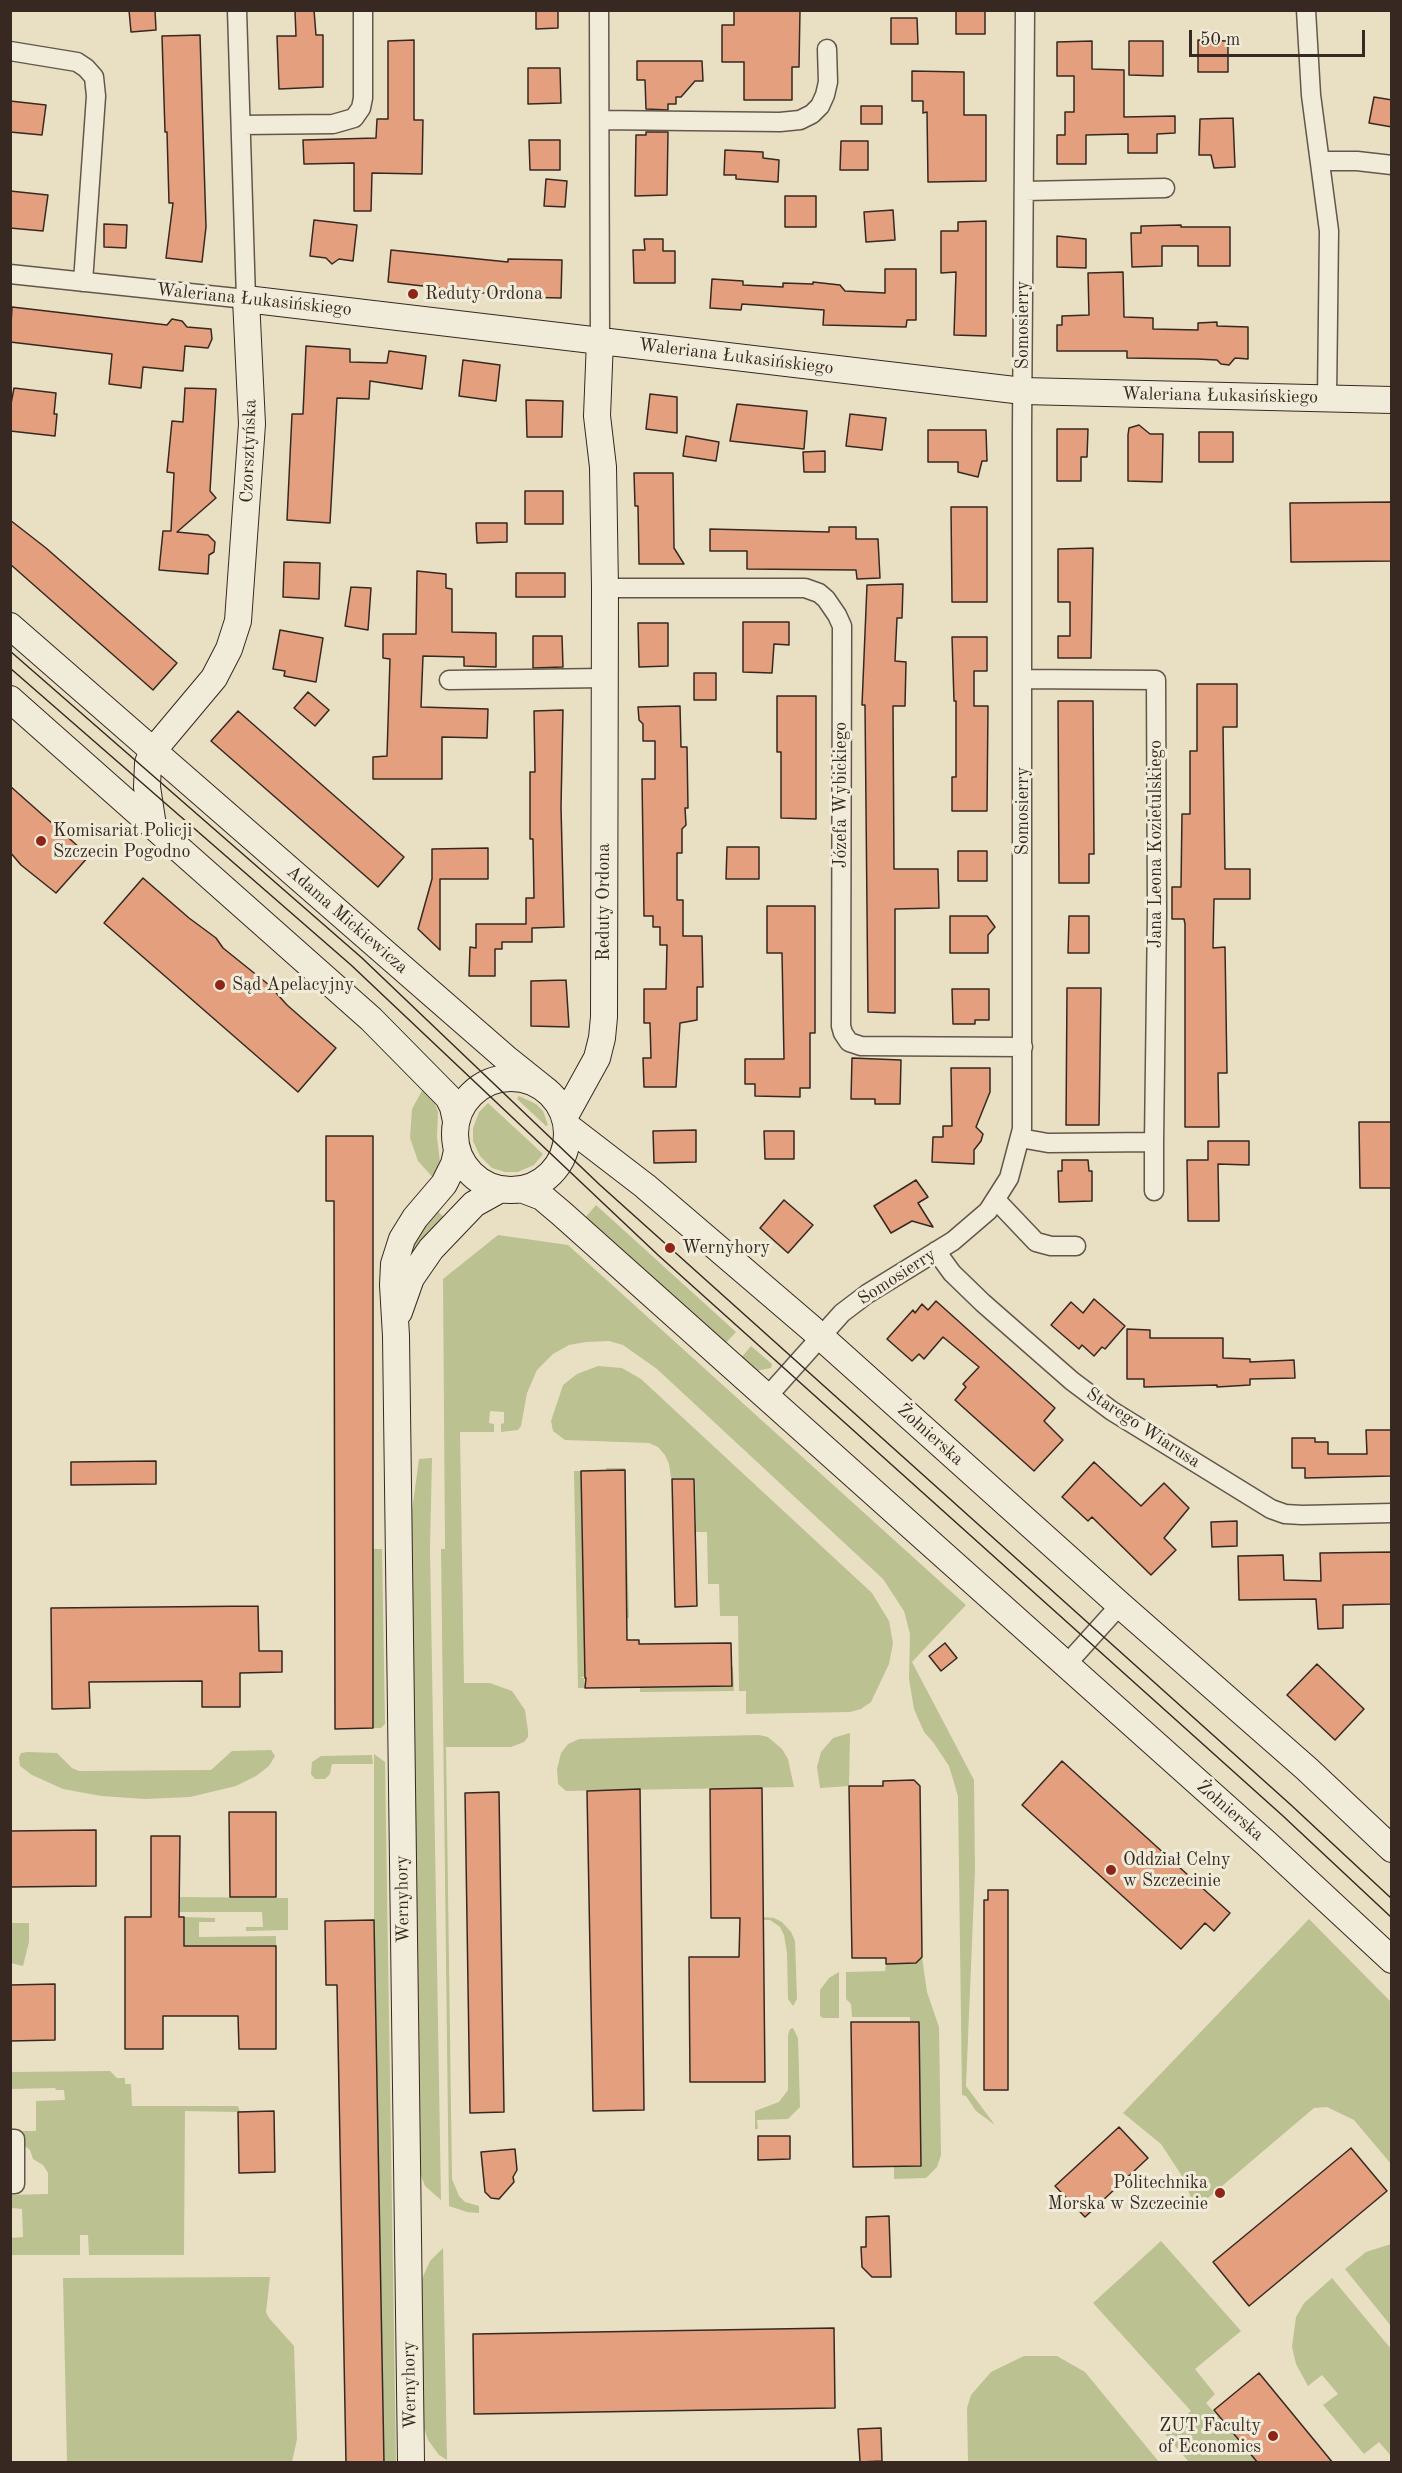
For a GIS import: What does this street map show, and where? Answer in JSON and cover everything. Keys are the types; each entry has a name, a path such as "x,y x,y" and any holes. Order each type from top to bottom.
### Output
{"street":[{"name":"Czorsztyńska","path":"153,750 214,678 230,649 238,621 252,424 237,10"},
{"path":"241,125 333,124 354,118 361,108 363,98 363,10"},
{"name":"Reduty Ordona","path":"566,1121 595,1063 603,1028 605,588 603,466 597,416 600,340 599,10"},
{"name":"Somosierry","path":"821,1337 842,1314 861,1298 968,1230 997,1201 1009,1178 1023,1120 1025,10"},
{"path":"1306,10 1311,95 1329,231 1327,398"},
{"path":"600,120 780,122 800,120 812,114 820,106 825,95 828,82 827,49"},
{"path":"10,51 77,62 93,77 96,96 84,282"},
{"path":"1320,161 1346,160 1392,165"},
{"path":"1024,191 1165,188"},
{"name":"Waleriana Łukasińskiego","path":"10,274 246,299 1023,391 1392,400"},
{"name":"Józefa Wybickiego","path":"605,588 805,588 826,598 842,626 841,1026 843,1033 849,1042 861,1046 1023,1047"},
{"name":"Adama Mickiewicza","path":"10,626 499,1053 543,1088"},
{"path":"449,680 605,678"},
{"name":"Jana Leona Kozietulskiego","path":"1023,680 1156,680 1157,912 1154,1191"},
{"path":"10,699 371,1019 448,1097 456,1121 457,1150 473,1176 486,1184 511,1189 541,1182 556,1168 566,1145 566,1121 557,1101 543,1088 530,1081 516,1078 491,1081 467,1099 456,1121"},
{"path":"153,750 148,763 147,787 153,826"},
{"name":"Żołnierska","path":"566,1121 821,1337 1307,1769 1392,1850"},
{"path":"1020,1138 1048,1143 1154,1142"},
{"name":"Wernyhory","path":"411,2463 396,1336 393,1285 398,1248 409,1226 447,1179 457,1150"},
{"name":"Żołnierska","path":"511,1189 537,1194 546,1199 1065,1666 1267,1844 1392,1960"},
{"name":"Wernyhory","path":"396,1336 403,1298 415,1271 426,1255 468,1209 490,1194 511,1189"},
{"path":"997,1201 1036,1242 1051,1246 1076,1246"},
{"name":"Starego Wiarusa","path":"936,1251 952,1273 989,1309 1072,1381 1112,1411 1270,1509 1285,1514 1302,1515 1392,1513"},
{"path":"767,1398 821,1337"},
{"path":"1065,1666 1120,1605"},
{"path":"10,2139 15,2139 15,2184 10,2184"}],"green space":[{"path":"424,1087 433,1098 438,1112 437,1137 440,1162 436,1181 418,1161 410,1138 412,1109"},
{"path":"519,1096 536,1104 543,1111 548,1125 546,1126 517,1099"},
{"path":"488,1103 543,1154 534,1165 518,1172 505,1172 492,1168 480,1156 473,1141 473,1128 479,1112"},
{"path":"596,1205 736,1332 724,1345 584,1219"},
{"path":"434,1208 445,1218 411,1255 408,1255"},
{"path":"498,1235 568,1245 966,1605 912,1662 974,1780 975,1871 966,2086 995,2125 976,2111 966,2096 962,2095 958,1796 949,1766 924,1732 914,1709 909,1679 910,1634 904,1611 883,1579 657,1369 623,1345 609,1341 586,1342 569,1345 553,1354 537,1370 527,1393 521,1426 518,1430 501,1432 504,1412 490,1411 489,1423 494,1424 494,1432 460,1432 464,1683 490,1683 512,1691 525,1710 528,1737 524,1742 511,1747 446,1747 452,2179 459,2196 465,2202 479,2206 479,2213 449,2206 441,1549 445,1549 443,1279"},
{"path":"751,1346 772,1364 771,1368 756,1371 740,1359"},
{"path":"598,1366 622,1368 641,1379 872,1593 889,1621 893,1643 889,1664 871,1702 861,1709 850,1712 746,1714 746,1691 739,1691 738,1616 720,1616 719,1584 708,1584 707,1532 696,1532 695,1478 671,1478 665,1455 658,1447 649,1443 565,1440 553,1431 551,1421 563,1385 577,1374"},
{"path":"432,1458 430,1548 441,2200 425,2186 420,2173 409,1533 419,1459"},
{"path":"606,1468 625,1468 629,1618 627,1618 625,1470 606,1470"},
{"path":"574,1471 581,1471 585,1676 580,1678 584,1678 585,1688 578,1688"},
{"path":"373,1549 382,1549 385,1724 381,1728 373,1728"},
{"path":"731,1667 733,1667 734,1691 640,1692 640,1688 731,1686"},
{"path":"850,1733 849,1786 820,1788 817,1767 821,1752 833,1738"},
{"path":"759,1735 768,1737 782,1749 788,1759 794,1787 566,1791 558,1784 557,1769 561,1753 568,1744 579,1739"},
{"path":"271,1750 275,1756 269,1766 256,1776 236,1786 190,1797 145,1799 101,1796 63,1789 32,1775 20,1766 19,1758 21,1753 27,1752 57,1753 72,1768 79,1771 211,1770 232,1751"},
{"path":"374,1754 385,1762 396,2462 384,2462 374,1920"},
{"path":"372,1755 373,1764 332,1764 330,1774 325,1779 315,1779 311,1774 312,1762 321,1756"},
{"path":"179,1897 288,1898 288,1930 246,1931 246,1927 263,1927 262,1912 179,1912"},
{"path":"184,1917 215,1918 215,1922 199,1922 199,1937 276,1936 276,1946 182,1946"},
{"path":"764,1917 782,1922 795,1941 797,1999 793,2006 788,1999 787,1953 784,1935 780,1927 770,1920 764,1920"},
{"path":"1309,1919 1391,2002 1391,2164 1354,2120 1327,2107 1314,2108 1195,2209 1184,2179 1161,2144 1123,2113"},
{"path":"10,1923 29,1923 29,1942 23,1966 11,1963"},
{"path":"922,1957 927,1992 939,2027 941,2155 937,2167 926,2178 894,2179 894,2167 921,2166 919,2022 910,2022 910,2017 852,2017 851,2004 846,1999 846,1972 885,1971 886,1964 916,1963"},
{"path":"839,1972 839,2018 823,2018 820,2016 820,1990 829,1978"},
{"path":"793,2028 798,2038 800,2107 788,2119 757,2120 758,2129 755,2129 755,2111 779,2102 788,2090 788,2035 790,2029"},
{"path":"110,2071 117,2078 125,2078 125,2084 131,2084 132,2106 238,2106 240,2112 185,2111 184,2255 89,2255 88,2235 80,2235 80,2255 11,2255 11,2238 23,2237 22,2209 11,2208 10,2195 48,2194 48,2173 43,2165 33,2159 30,2150 24,2145 23,2131 36,2131 36,2101 65,2100 64,2090 55,2088 11,2089 11,2072"},
{"path":"1161,2241 1241,2331 1195,2369 1215,2394 1206,2403 1258,2462 1189,2462 1165,2434 1191,2411 1093,2303"},
{"path":"1392,2244 1391,2326 1345,2269 1366,2252"},
{"path":"443,2248 447,2460 439,2455 428,2440 421,2418 421,2281 430,2261"},
{"path":"270,2277 266,2312 294,2346 297,2439 292,2462 67,2462 63,2278"},
{"path":"1332,2278 1391,2349 1391,2456 1379,2442 1364,2454 1323,2405 1338,2394 1322,2375 1308,2386 1296,2364 1292,2347 1296,2317 1304,2303"},
{"path":"1024,2356 1057,2356 1085,2372 1159,2462 968,2462 967,2408 971,2395 991,2372"}],"building":[{"path":"129,10 155,10 156,30 131,32"},
{"path":"314,10 316,35 323,35 323,87 279,89 277,36 296,36 295,11"},
{"path":"536,10 558,10 558,28 536,29"},
{"path":"734,10 800,10 799,67 792,67 792,100 744,100 744,62 722,62 722,25 734,25"},
{"path":"956,10 985,10 985,34 956,34"},
{"path":"891,18 917,18 918,44 891,44"},
{"path":"200,35 206,227 202,262 166,258 173,203 169,203 162,36"},
{"path":"414,40 414,120 423,120 422,174 372,173 371,211 354,211 354,163 304,164 303,140 376,138 377,119 388,119 388,41"},
{"path":"1198,40 1228,41 1228,72 1198,72"},
{"path":"1092,41 1092,69 1124,70 1124,117 1175,116 1175,133 1157,134 1157,153 1128,153 1128,134 1086,135 1086,164 1057,164 1057,135 1065,135 1065,112 1074,112 1074,76 1057,76 1057,42"},
{"path":"1129,41 1163,41 1163,76 1129,75"},
{"path":"637,61 702,61 703,81 695,81 681,97 676,97 676,104 668,104 668,110 646,109 645,80 637,80"},
{"path":"528,68 560,68 561,103 528,104"},
{"path":"912,71 964,72 964,115 986,115 986,181 928,182 927,112 923,113 923,101 912,101"},
{"path":"1374,97 1392,100 1392,127 1369,123"},
{"path":"10,101 46,105 42,135 10,132"},
{"path":"861,106 882,106 882,124 861,124"},
{"path":"1233,118 1235,167 1214,168 1211,155 1199,155 1200,119"},
{"path":"646,132 668,132 667,195 635,196 636,135 646,135"},
{"path":"529,140 560,140 560,170 530,170"},
{"path":"841,141 868,141 868,170 840,170"},
{"path":"725,150 763,152 763,158 779,160 778,182 736,179 736,175 724,175"},
{"path":"546,179 567,181 565,207 544,206"},
{"path":"10,191 48,195 43,231 10,228"},
{"path":"785,196 816,196 816,227 785,227"},
{"path":"893,210 895,240 866,242 864,212"},
{"path":"314,220 357,225 353,261 339,259 332,264 326,258 310,256"},
{"path":"986,221 986,336 954,335 956,272 941,273 941,231 958,231 958,222"},
{"path":"104,224 127,225 126,248 104,247"},
{"path":"1181,225 1181,227 1230,227 1230,266 1198,266 1198,246 1162,246 1162,266 1132,267 1131,233 1141,233 1141,226"},
{"path":"1057,236 1086,239 1086,268 1057,267"},
{"path":"644,239 663,239 663,251 675,251 675,283 634,283 633,250 645,250"},
{"path":"391,250 508,262 508,259 562,260 561,298 519,297 388,282"},
{"path":"885,269 916,269 916,320 907,320 906,327 823,325 824,310 742,304 741,310 710,308 712,279 743,281 743,285 783,287 783,283 813,284 813,282 840,285 845,291 885,293"},
{"path":"1123,272 1124,317 1153,318 1153,329 1198,330 1198,323 1217,322 1217,326 1248,327 1248,359 1235,358 1229,365 1221,364 1217,360 1127,358 1127,351 1057,351 1057,325 1062,325 1062,316 1089,315 1088,273"},
{"path":"12,307 167,325 172,319 182,321 187,327 211,329 212,339 208,348 185,346 183,371 143,367 141,388 109,384 112,354 10,342"},
{"path":"306,346 350,349 350,362 387,363 389,351 426,356 422,389 370,381 369,399 337,398 330,523 287,520 292,414 303,414"},
{"path":"463,360 500,365 496,401 459,396"},
{"path":"14,388 56,393 55,436 10,431 10,409"},
{"path":"185,388 216,389 210,491 216,498 177,532 208,535 215,542 214,552 209,555 208,574 159,570 163,531 171,531 174,473 167,472 172,421 183,422"},
{"path":"650,394 677,397 677,433 646,429"},
{"path":"526,400 563,401 562,437 527,437"},
{"path":"737,404 807,411 804,449 730,441"},
{"path":"850,414 886,418 882,450 846,446"},
{"path":"1139,425 1150,434 1163,434 1162,482 1128,481 1129,428"},
{"path":"1057,429 1088,429 1087,457 1081,457 1081,481 1057,481"},
{"path":"928,430 986,430 987,461 982,461 978,477 958,472 958,462 928,462"},
{"path":"1199,432 1233,432 1233,462 1199,462"},
{"path":"686,436 719,442 716,461 683,456"},
{"path":"825,451 825,472 804,472 803,452"},
{"path":"634,473 673,473 674,548 684,564 639,564 638,506 635,506"},
{"path":"525,491 563,491 563,524 525,524"},
{"path":"1392,502 1392,561 1291,562 1290,503"},
{"path":"951,507 987,507 987,602 952,602"},
{"path":"10,520 46,548 177,663 153,690 10,564"},
{"path":"476,523 507,523 507,542 477,543"},
{"path":"829,527 856,527 856,539 878,539 880,578 857,579 856,570 747,569 747,551 710,551 710,529 829,532"},
{"path":"1093,548 1091,658 1058,658 1058,636 1070,636 1070,602 1058,602 1058,549"},
{"path":"284,562 320,563 319,599 283,597"},
{"path":"417,571 446,574 446,588 452,589 452,632 496,633 496,667 464,666 464,657 423,656 421,707 488,709 487,738 442,737 442,779 373,779 373,757 387,756 390,659 383,658 383,634 416,634"},
{"path":"516,573 565,573 565,597 516,597"},
{"path":"903,584 902,618 897,618 895,661 906,662 905,706 893,706 894,869 938,869 939,908 895,909 895,1013 868,1012 865,705 862,705 867,585"},
{"path":"351,587 371,588 368,630 345,626"},
{"path":"743,622 789,622 789,645 774,644 772,673 743,672"},
{"path":"638,623 668,623 668,666 639,667"},
{"path":"280,630 323,638 316,682 284,676 285,671 273,669"},
{"path":"533,636 562,636 563,667 533,668"},
{"path":"952,637 987,637 987,671 974,671 974,706 988,706 987,811 952,811 952,777 956,777 956,701 954,701"},
{"path":"694,673 716,673 716,700 694,700"},
{"path":"1197,684 1237,684 1237,727 1223,727 1225,869 1250,869 1250,899 1214,899 1213,948 1225,947 1227,1073 1218,1073 1219,1127 1185,1127 1185,924 1184,919 1172,919 1172,887 1181,887 1182,814 1190,814 1190,751 1197,751"},
{"path":"308,692 329,710 315,726 294,708"},
{"path":"777,696 816,696 816,819 781,818 781,752 777,752"},
{"path":"1058,701 1093,701 1094,854 1089,854 1089,883 1059,883"},
{"path":"680,706 681,747 687,747 688,808 685,808 686,825 682,829 682,853 677,853 677,900 683,900 683,936 702,936 703,987 697,987 697,1020 680,1023 676,1087 644,1087 643,1058 651,1058 650,1023 644,1023 644,989 666,989 667,945 660,945 660,927 653,927 653,916 644,916 642,779 655,779 655,741 643,741 643,724 639,720 638,707"},
{"path":"563,710 561,807 564,927 532,928 532,942 502,942 502,949 495,949 495,976 469,976 470,947 476,948 476,924 526,924 526,898 534,898 533,839 530,839 530,772 535,772 534,711"},
{"path":"238,711 404,857 378,887 211,741"},
{"name":"Komisariat Policji Szczecin Pogodno","path":"10,786 89,856 56,893 21,865 10,852"},
{"path":"727,847 759,847 759,879 726,879"},
{"path":"488,848 488,879 440,879 440,950 418,929 432,879 432,849"},
{"path":"958,851 987,851 987,881 958,881"},
{"name":"Sąd Apelacyjny","path":"143,878 216,938 223,948 269,985 287,1005 336,1048 298,1092 104,923"},
{"path":"767,906 815,906 815,1033 810,1033 810,1088 800,1088 800,1097 755,1096 755,1084 745,1084 745,1059 784,1059 782,953 767,953"},
{"path":"950,916 987,916 995,927 988,935 988,953 950,953"},
{"path":"1069,916 1089,916 1089,953 1068,953"},
{"path":"566,980 569,1027 531,1026 531,981"},
{"path":"1067,988 1101,988 1099,1125 1066,1125"},
{"path":"952,989 989,989 989,1020 975,1020 975,1024 953,1024"},
{"path":"852,1058 901,1060 900,1104 875,1104 875,1099 851,1099"},
{"path":"951,1068 990,1068 990,1092 976,1127 983,1134 974,1150 974,1164 932,1162 933,1137 943,1137 943,1126 952,1126"},
{"path":"1359,1122 1392,1122 1392,1188 1360,1188"},
{"path":"696,1130 696,1162 654,1163 653,1131"},
{"path":"764,1131 794,1131 794,1159 765,1159"},
{"path":"326,1136 373,1136 373,1728 335,1729 334,1201 326,1201"},
{"path":"1208,1141 1249,1141 1249,1165 1218,1164 1219,1221 1188,1221 1187,1160 1208,1160"},
{"path":"1062,1160 1088,1160 1089,1171 1092,1171 1092,1201 1059,1202 1058,1171 1062,1171"},
{"path":"916,1180 928,1197 918,1203 933,1227 912,1221 891,1233 874,1206"},
{"path":"784,1200 813,1225 788,1253 760,1228"},
{"path":"1094,1299 1125,1326 1105,1349 1102,1347 1094,1356 1082,1345 1079,1349 1051,1325 1071,1302 1083,1313"},
{"path":"936,1301 1055,1408 1044,1421 1063,1440 1034,1471 955,1400 966,1387 963,1384 979,1367 943,1337 924,1359 919,1354 912,1361 887,1339 913,1310 915,1313 922,1304 928,1310"},
{"path":"1127,1329 1150,1330 1150,1338 1223,1338 1223,1358 1250,1359 1250,1362 1294,1360 1295,1378 1250,1379 1250,1385 1217,1387 1217,1385 1144,1387 1144,1379 1127,1379"},
{"path":"1366,1430 1392,1430 1392,1476 1305,1478 1305,1468 1292,1468 1292,1438 1315,1438 1315,1442 1328,1442 1328,1454 1367,1454"},
{"path":"156,1461 156,1484 71,1485 71,1462"},
{"path":"1094,1462 1141,1506 1164,1483 1189,1508 1164,1538 1176,1550 1151,1575 1092,1517 1088,1521 1062,1497"},
{"path":"625,1470 627,1640 639,1640 639,1644 731,1643 732,1686 585,1688 581,1471"},
{"path":"672,1479 694,1479 697,1606 675,1607"},
{"path":"1237,1521 1237,1546 1212,1547 1211,1522"},
{"path":"1392,1552 1392,1604 1343,1605 1343,1628 1318,1629 1316,1599 1239,1600 1238,1556 1283,1555 1284,1580 1321,1581 1320,1553"},
{"path":"258,1606 259,1651 282,1651 282,1672 240,1673 240,1707 202,1707 202,1681 89,1682 90,1708 52,1709 51,1608"},
{"path":"945,1643 957,1658 941,1671 929,1656"},
{"path":"1317,1664 1364,1709 1335,1740 1287,1695"},
{"path":"1062,1761 1230,1913 1214,1931 1205,1923 1181,1949 1022,1805"},
{"path":"914,1780 920,1786 922,1957 916,1963 886,1964 886,1958 852,1958 849,1786 883,1786 883,1781"},
{"path":"762,1788 765,2082 690,2082 689,1957 739,1957 740,1918 711,1918 710,1789"},
{"path":"640,1789 644,2110 593,2111 587,1791"},
{"path":"499,1792 504,2112 470,2113 465,1793"},
{"path":"229,1812 276,1812 276,1897 230,1897"},
{"path":"96,1830 96,1886 10,1887 10,1831"},
{"path":"151,1836 180,1836 179,1917 184,1917 184,1946 276,1946 276,2049 239,2049 238,2016 163,2016 163,2049 125,2049 125,1917 151,1917"},
{"path":"988,1890 1008,1890 1008,2090 984,2090 984,1900 988,1900"},
{"path":"374,1920 384,2463 346,2463 337,1985 326,1985 325,1921"},
{"path":"55,1984 55,2040 10,2041 10,1985"},
{"path":"851,2022 919,2022 921,2166 853,2167"},
{"path":"274,2111 275,2172 239,2173 238,2112"},
{"path":"1119,2127 1148,2158 1085,2217 1055,2186"},
{"path":"758,2136 790,2136 790,2159 758,2160"},
{"path":"1351,2148 1387,2191 1249,2306 1213,2262"},
{"path":"515,2149 517,2170 513,2177 514,2182 499,2199 491,2198 485,2192 481,2152"},
{"path":"889,2216 891,2277 872,2277 862,2267 861,2247 866,2247 866,2217"},
{"path":"834,2328 835,2408 474,2414 473,2334"},
{"name":"ZUT Faculty of Economics","path":"1259,2373 1333,2463 1258,2463 1214,2410"},
{"path":"881,2428 882,2461 860,2462 858,2429"}],"tram line":[{"path":"10,651 362,958 600,1185 1291,1805 1392,1899"},
{"path":"10,668 351,965 658,1255 1283,1816 1392,1918"}],"place":[{"name":"Reduty Ordona","path":"413,294"},
{"name":"Komisariat Policji Szczecin Pogodno","path":"41,841"},
{"name":"Sąd Apelacyjny","path":"220,985"},
{"name":"Wernyhory","path":"670,1248"},
{"name":"Oddział Celny w Szczecinie","path":"1111,1870"},
{"name":"Politechnika Morska w Szczecinie","path":"1220,2193"},
{"name":"ZUT Faculty of Economics","path":"1273,2436"}]}
